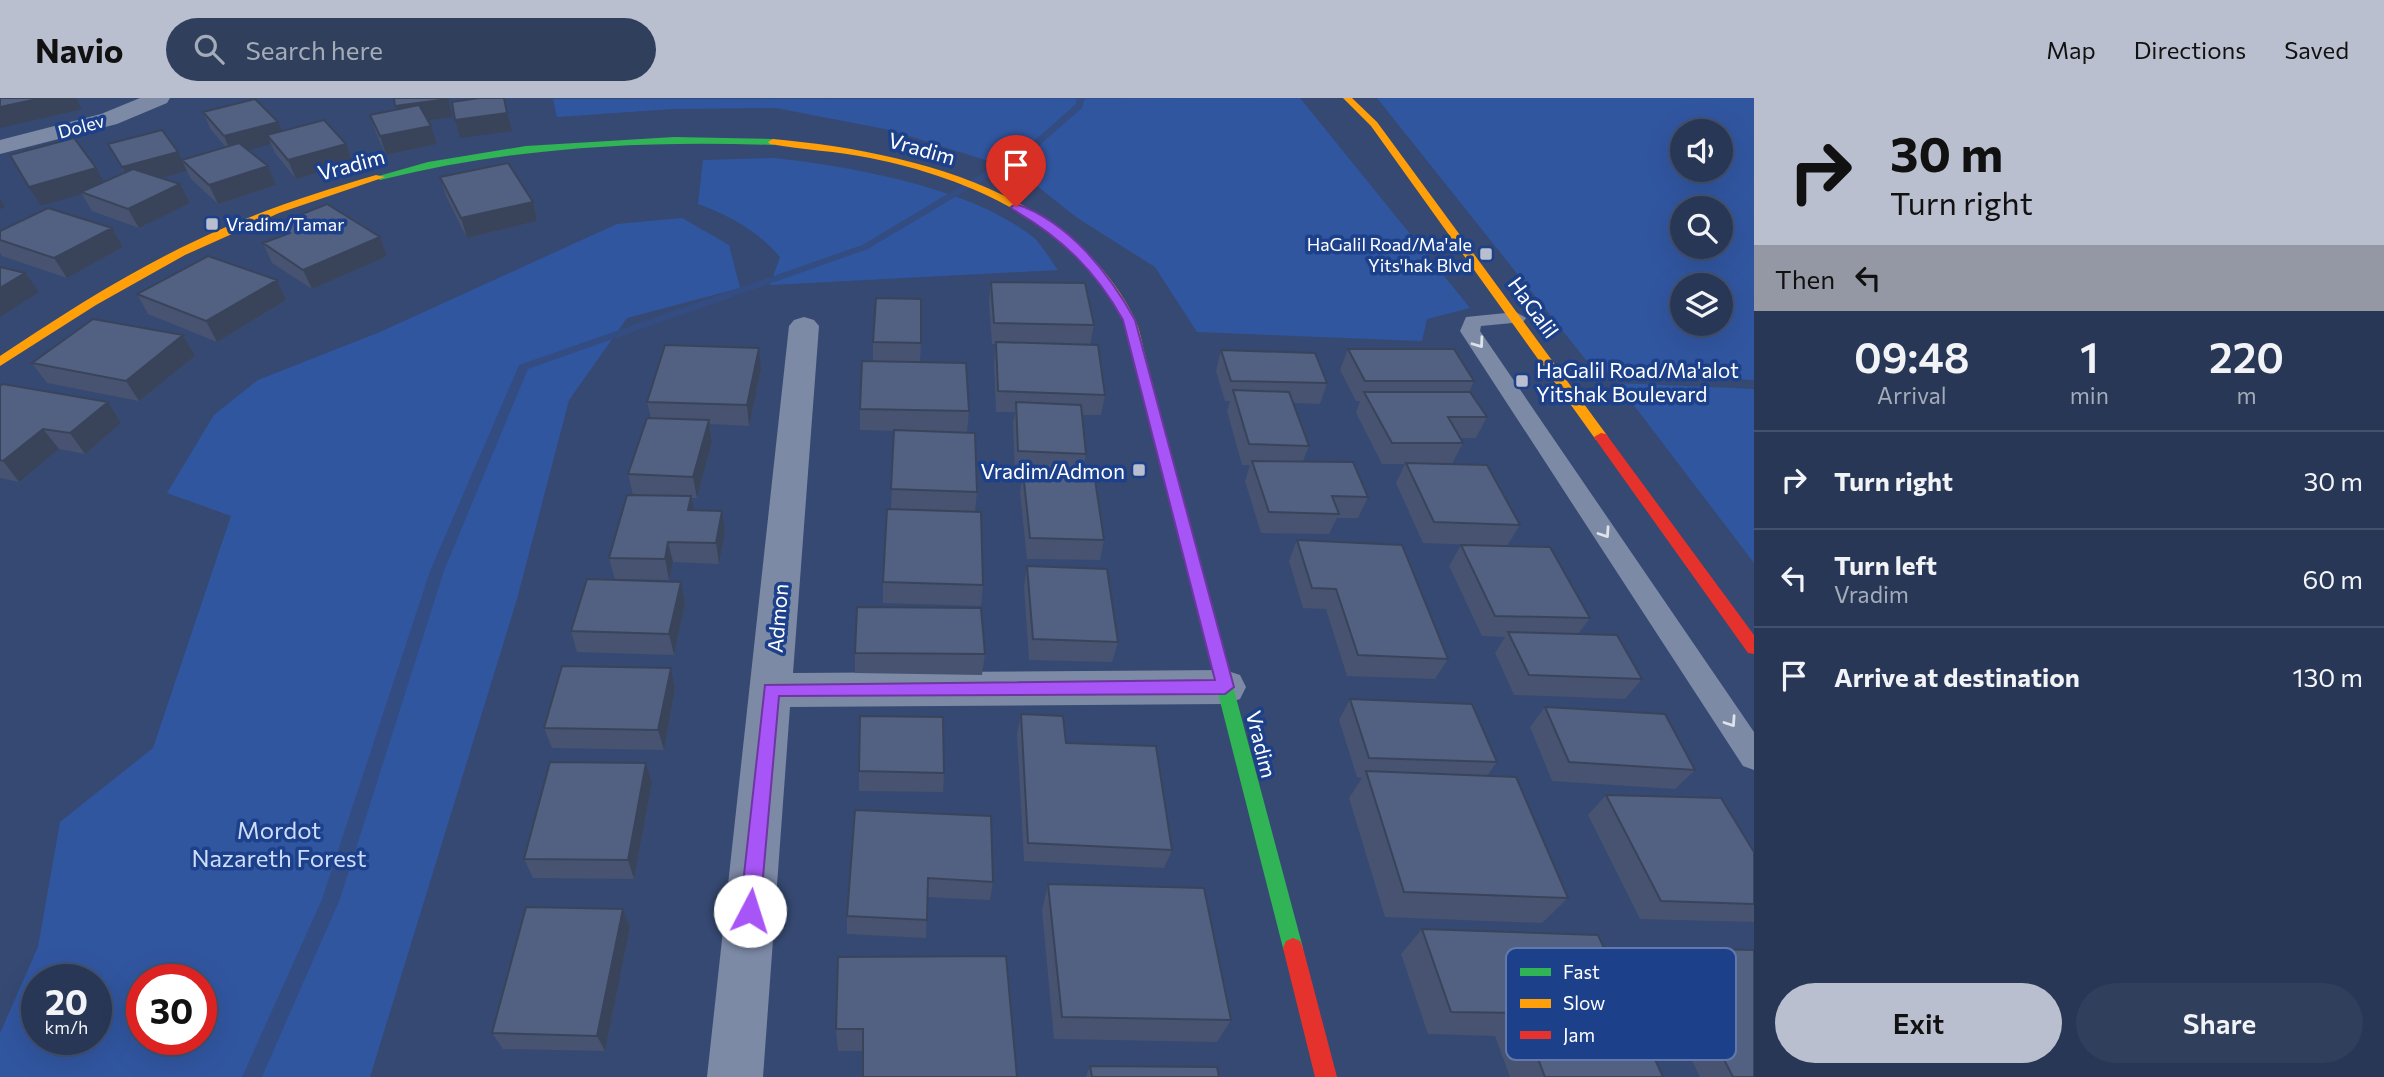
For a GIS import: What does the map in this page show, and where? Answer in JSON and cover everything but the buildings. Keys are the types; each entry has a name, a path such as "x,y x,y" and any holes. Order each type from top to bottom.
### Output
{"street":[{"name":"Dolev","path":"0,147 109,119 159,98"},
{"name":"HaGalil","path":"1348,98 1374,124 1754,648"},
{"name":"Vradim","path":"0,362 99,293 162,258 255,217 318,194 452,161 599,142 751,140 832,148 885,158 950,176 998,197 1052,227 1110,285 1129,320 1144,369 1326,1077"},
{"name":"Admon","path":"735,1077 804,326"},
{"path":"771,690 1225,687"}],"lane":[{"path":"1516,318 1473,321 1470,331 1754,757"}],"green space":[{"path":"1300,98 1470,308 1427,319 1422,341 1197,332 1155,267 1076,217 1017,170 890,130 776,108 673,109 557,117 553,99"},
{"path":"1377,98 1754,98 1754,380 1601,371 1592,360 1586,360"},
{"path":"775,158 839,167 909,182 976,204 1032,236 1058,270 770,285 780,257 762,239 742,225 698,204 703,160"},
{"name":"Mordot Nazareth Forest","path":"682,218 729,245 740,288 627,318 569,400 517,599 370,1077 0,1077 0,1033 21,985 21,1055 112,1055 112,964 30,964 38,947 60,822 153,748 231,516 167,493 214,415 258,380 380,332 617,224"},
{"path":"1617,383 1754,389 1754,563"}],"waterway":[{"path":"252,1077 331,899 437,571 523,367 865,247 1031,148 1079,106 1081,98"}],"traffic: fast":[{"path":"380,177 477,156 575,144 674,140 773,142"},
{"path":"1165,458 1293,948"}],"traffic: slow":[{"path":"1347,98 1374,124 1601,437"},
{"path":"773,142 821,146 872,155 925,169 976,187 1025,211 1068,241 1103,277 1129,319 1165,458"},
{"path":"0,362 92,302 181,252 275,211 380,177"}],"traffic: jam":[{"path":"1601,437 1754,648"},
{"path":"1293,948 1326,1077"}],"place":[{"name":"Vradim/Tamar","path":"212,224"},
{"name":"HaGalil Road/Ma'ale Yits'hak Blvd","path":"1486,254"},
{"name":"HaGalil Road/Ma'alot Yitshak Boulevard","path":"1522,381"},
{"name":"Vradim/Admon","path":"1139,470"}],"route":[{"path":"750,911 771,690 1225,687 1144,369 1129,320 1110,285 1086,258 1052,227 1016,207"}]}
